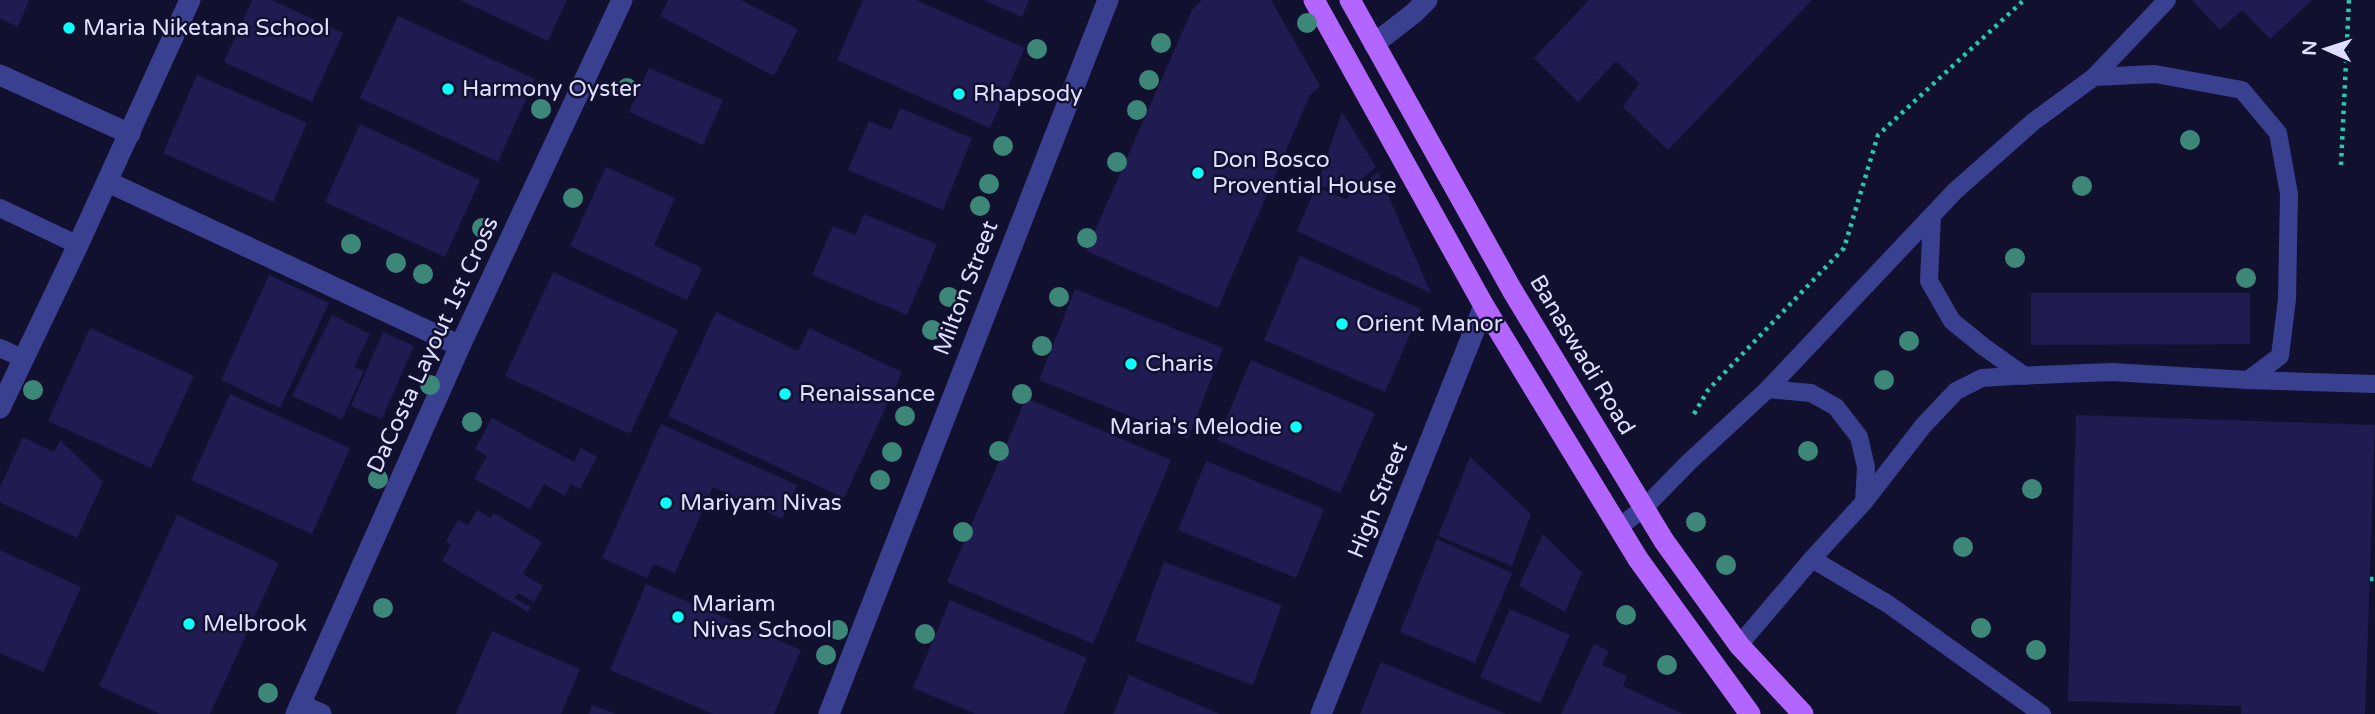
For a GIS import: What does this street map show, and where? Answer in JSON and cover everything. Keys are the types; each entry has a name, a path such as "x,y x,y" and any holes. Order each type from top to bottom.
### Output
{"main road":[{"path":"1314,0 1484,306 1638,559 1750,714"},
{"name":"Banaswadi Road","path":"1350,0 1512,290 1664,541 1739,645 1803,714"}],"street":[{"path":"3,395 24,359 108,182 190,0"},
{"name":"DaCosta Layout 1st Cross","path":"298,710 460,346 622,0"},
{"name":"Milton Street","path":"829,714 1108,0"},
{"path":"1374,44 1415,13 1427,0"},
{"path":"0,75 130,134"},
{"path":"108,182 460,346"},
{"name":"High Street","path":"1321,714 1484,306"},
{"path":"298,710 321,714"}],"lane":[{"path":"1619,527 1644,508 1768,389 1955,191 2033,122 2094,78 2167,0"},
{"path":"2094,78 2155,74 2242,90 2278,133 2289,194 2287,299 2280,356 2248,380"},
{"path":"0,208 78,245"},
{"path":"1932,216 1929,281 1946,311 1952,321 1983,347 2025,376"},
{"path":"0,348 24,359"},
{"path":"1739,645 1812,558 1864,502 1923,426 1956,391 1982,378 2112,372 2375,384"},
{"path":"1768,389 1811,393 1836,407 1859,437 1866,467 1864,502"},
{"path":"1812,558 1888,604 2042,714"}],"path":[{"path":"1687,422 1695,414 1708,390 1844,248 1878,135 2024,0"},
{"path":"2341,165 2349,0"}],"building":[{"path":"0,0 29,0 18,27 0,19"},
{"path":"252,0 272,0 343,33 312,102 224,62"},
{"path":"460,0 567,0 548,41"},
{"path":"668,0 741,0 798,29 774,76 660,16"},
{"name":"Rhapsody","path":"863,0 916,0 1025,48 990,128 837,60"},
{"path":"983,0 1029,0 1022,17"},
{"name":"Don Bosco Provential House","path":"1202,0 1271,0 1320,86 1310,95 1218,308 1086,251 1192,10"},
{"path":"1589,0 1812,0 1668,150 1623,107 1639,83 1616,61 1578,102 1534,58"},
{"path":"2192,0 2312,0 2270,39 2242,10 2220,30"},
{"name":"Harmony Oyster","path":"398,16 535,79 498,162 360,98"},
{"path":"649,68 723,100 703,145 629,112"},
{"path":"197,75 307,123 273,202 163,153"},
{"path":"900,108 972,138 943,210 848,170 869,121 891,130"},
{"path":"1342,112 1376,167 1346,193 1317,185"},
{"path":"360,124 480,180 445,257 325,202"},
{"path":"606,167 675,198 654,245 702,268 687,300 570,246"},
{"path":"1378,172 1431,293 1297,231 1316,187 1346,199"},
{"path":"864,214 937,244 907,315 812,275 833,226 855,235"},
{"name":"Orient Manor","path":"1300,256 1421,309 1385,392 1264,340"},
{"path":"553,272 678,330 630,434 505,376"},
{"path":"269,275 329,303 280,408 221,380"},
{"name":"Charis","path":"1075,289 1223,348 1188,439 1039,380"},
{"path":"2031,293 2250,293 2250,344 2031,345"},
{"name":"Renaissance","path":"716,312 798,351 809,328 902,372 844,498 668,416"},
{"path":"332,315 370,334 354,367 364,371 342,419 292,396"},
{"path":"90,328 194,376 151,468 48,421"},
{"path":"383,332 414,346 382,419 351,406"},
{"name":"Maria's Melodie","path":"1251,360 1375,413 1340,493 1217,440"},
{"path":"230,394 350,448 312,534 191,480"},
{"path":"1026,398 1171,460 1093,644 947,582"},
{"path":"2076,415 2375,425 2365,714 2241,714 2241,706 2068,701"},
{"path":"492,418 574,462 581,448 597,457 580,489 571,484 565,496 544,484 530,509 474,479 487,456 475,449"},
{"name":"Mariyam Nivas","path":"661,424 797,485 782,519 713,487 675,573 654,564 647,578 602,558"},
{"path":"23,437 54,452 60,440 103,482 77,538 0,502 0,487"},
{"path":"1470,457 1531,514 1512,566 1438,536"},
{"path":"1206,461 1324,509 1296,578 1178,530"},
{"path":"477,510 491,518 494,513 542,542 523,574 543,586 534,602 518,593 514,598 531,607 528,612 442,561 451,545 446,541 458,520 468,525"},
{"name":"Melbrook","path":"177,515 279,563 210,714 160,714 99,686"},
{"path":"1543,534 1582,573 1565,612 1519,586"},
{"path":"1437,539 1512,573 1475,663 1400,632"},
{"path":"0,550 81,587 43,672 0,653"},
{"path":"1164,562 1282,605 1253,685 1135,641"},
{"name":"Mariam Nivas School","path":"646,584 801,650 774,714 713,714 610,670"},
{"path":"950,600 1087,658 1064,714 976,714 913,688"},
{"path":"1510,609 1570,635 1540,703 1480,677"},
{"path":"492,631 580,669 561,714 456,714"},
{"path":"1594,644 1609,651 1602,665 1627,676 1623,686 1683,714 1561,714"},
{"path":"1381,662 1506,714 1360,714"},
{"path":"1129,675 1220,714 1113,714"},
{"path":"592,705 616,714 589,714"}],"place":[{"name":"Maria Niketana School","path":"69,28"},
{"name":"Harmony Oyster","path":"448,89"},
{"name":"Rhapsody","path":"959,94"},
{"name":"Don Bosco Provential House","path":"1198,173"},
{"name":"Orient Manor","path":"1342,324"},
{"name":"Charis","path":"1131,364"},
{"name":"Renaissance","path":"785,394"},
{"name":"Maria's Melodie","path":"1296,427"},
{"name":"Mariyam Nivas","path":"666,503"},
{"name":"Mariam Nivas School","path":"678,617"},
{"name":"Melbrook","path":"189,624"}]}
